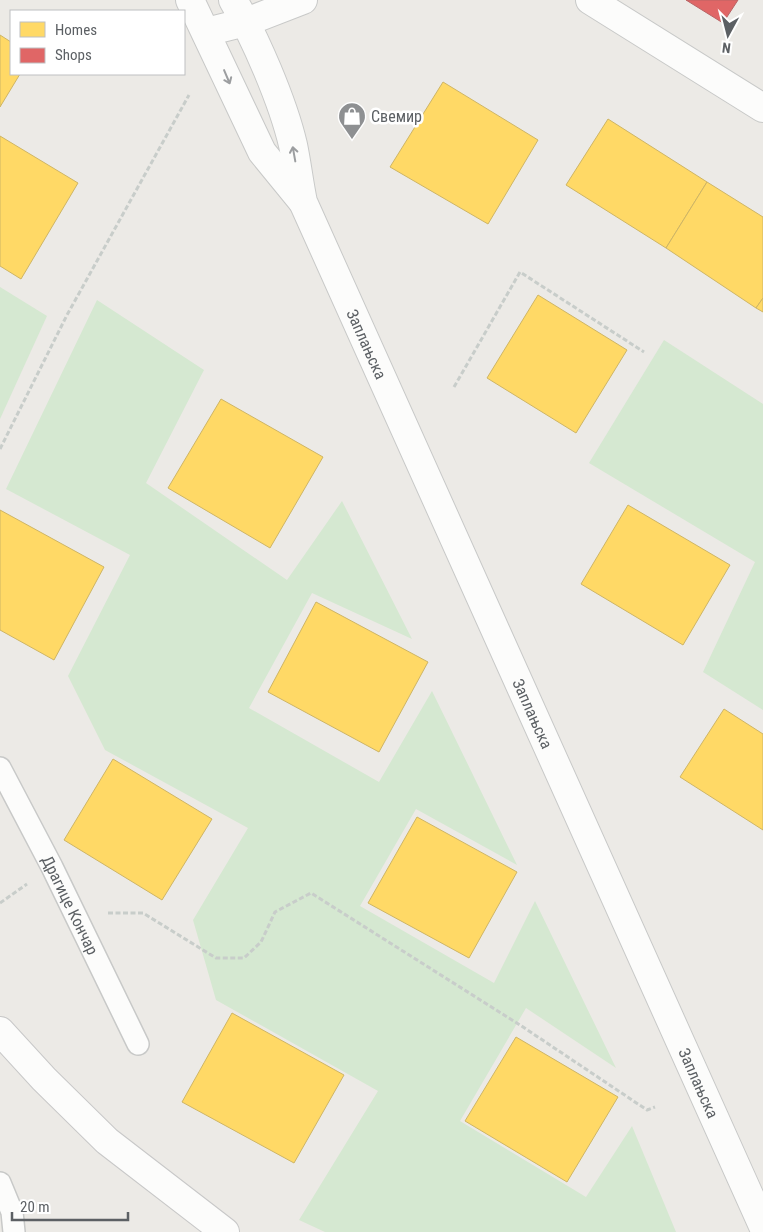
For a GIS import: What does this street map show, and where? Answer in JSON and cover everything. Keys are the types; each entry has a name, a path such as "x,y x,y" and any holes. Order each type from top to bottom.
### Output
{"street":[{"name":"Заплањска","path":"191,0 262,152 303,202"},
{"path":"206,32 239,11 303,0"},
{"path":"590,0 763,108"},
{"name":"Заплањска","path":"239,11 279,103 292,144 303,202 763,1226"},
{"path":"0,1031 44,1080 107,1141 225,1232"}],"lane":[{"name":"Драгице Кончар","path":"0,768 52,867 138,1044"},
{"path":"0,1183 12,1212 14,1232"}],"path":[{"path":"0,449 67,315 188,95"},
{"path":"454,387 520,272 644,352"},
{"path":"73,913 143,913 216,958 244,958 261,942 275,912 311,893 520,1025 647,1110 655,1107"}],"green space":[{"path":"0,287 47,316 0,419"},
{"path":"97,300 204,370 146,483 287,580 342,501 412,639 312,593 249,708 379,782 432,691 517,865 416,809 360,906 494,983 535,901 616,1068 526,1008 460,1121 586,1197 632,1126 676,1232 325,1232 299,1220 378,1091 216,1000 193,920 248,828 105,750 68,676 130,555 6,489"},
{"path":"664,340 763,404 763,710 703,672 755,562 589,463"}],"building: Homes":[{"path":"0,35 10,41 10,75 19,75 0,107"},
{"path":"443,82 538,140 488,224 390,167"},
{"path":"608,119 707,182 666,248 566,185"},
{"path":"0,136 78,183 21,279 0,266"},
{"path":"707,182 763,217 763,298 756,308 666,248"},
{"path":"538,295 627,350 576,433 487,378"},
{"path":"763,298 763,312 756,308"},
{"path":"221,399 323,457 270,548 168,488"},
{"path":"628,505 730,565 683,645 581,584"},
{"path":"0,510 104,567 54,660 0,630"},
{"path":"316,602 428,662 379,752 268,692"},
{"path":"724,709 763,734 763,830 680,777"},
{"path":"113,759 212,819 162,900 64,840"},
{"path":"417,817 517,872 469,958 368,903"},
{"path":"232,1013 344,1075 294,1163 182,1102"},
{"path":"516,1037 618,1097 567,1182 465,1121"}],"building: Shops":[{"path":"686,0 738,0 723,23"}],"place":[{"name":"Свемир","path":"352,140"}]}
